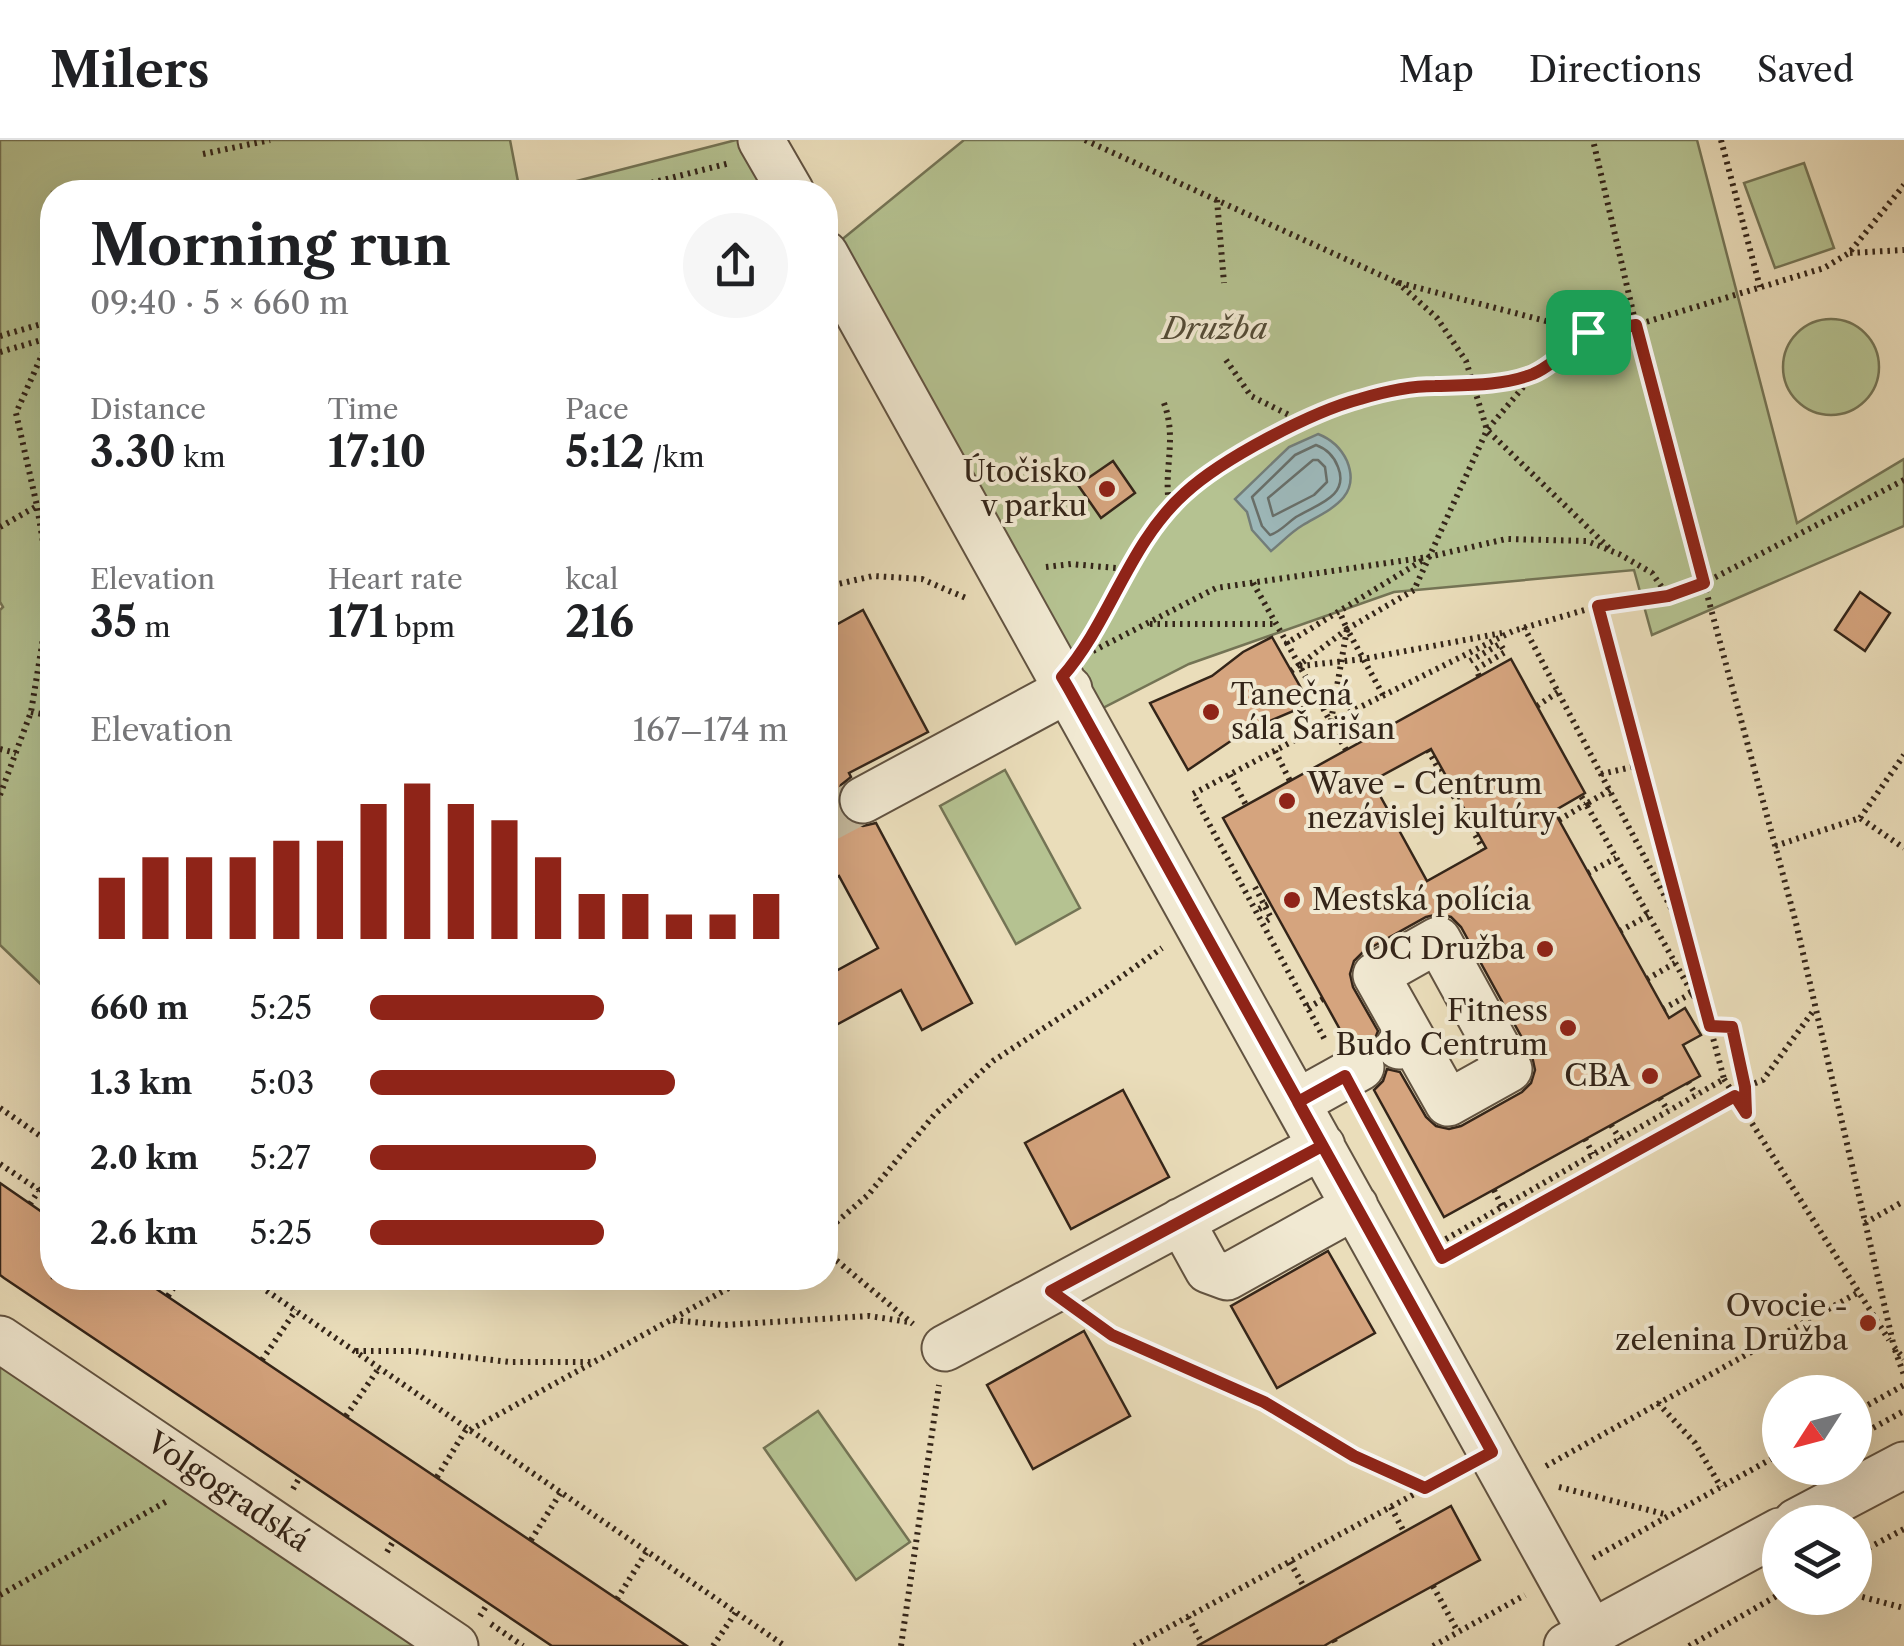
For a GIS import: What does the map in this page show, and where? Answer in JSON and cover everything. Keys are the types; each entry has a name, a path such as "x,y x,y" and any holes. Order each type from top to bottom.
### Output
{"street":[{"path":"765,147 784,180"},
{"path":"838,280 991,590 1067,672 1298,1102 1560,1576 1579,1639 1762,1541"},
{"path":"863,800 1067,672"},
{"path":"1298,1102 1379,1057"},
{"path":"928,1335 1051,1291 1322,1146"},
{"path":"1181,1221 1208,1270 1227,1276 1355,1206"},
{"name":"Volgogradská","path":"0,1339 455,1646"},
{"path":"1828,1505 1904,1464"}],"path":[{"path":"202,154 270,140"},
{"path":"1085,140 1396,282 1588,332 1636,325 1824,268 1850,253 1904,185"},
{"path":"1593,140 1636,325 1775,846 1904,1376"},
{"path":"1721,140 1760,287"},
{"path":"655,180 765,147"},
{"path":"1217,200 1224,283"},
{"path":"1850,253 1904,250"},
{"path":"1396,282 1437,318 1466,362 1487,430 1612,551"},
{"path":"0,336 40,324"},
{"path":"1296,668 1347,629 1414,590 1487,430 1536,373 1588,332"},
{"path":"0,352 40,340"},
{"path":"1226,360 1251,396 1302,421"},
{"path":"40,361 16,413 40,524"},
{"path":"1067,672 1142,542 1186,492 1302,421 1359,399 1432,386 1474,387 1536,373"},
{"path":"1164,403 1172,424 1166,490 1170,509"},
{"path":"1296,668 1514,630 1598,606 1668,596 1704,583 1904,480"},
{"path":"0,527 37,506"},
{"path":"1067,672 1144,624 1216,588 1428,556 1506,538 1587,541 1652,573 1668,596"},
{"path":"1287,642 1428,556"},
{"path":"838,584 873,576 991,590 1029,570 1070,564 1127,569"},
{"path":"1253,583 1287,642 1296,668 1346,750"},
{"path":"1598,606 1724,1078 1904,1359"},
{"path":"1340,613 1383,696"},
{"path":"1144,624 1276,624"},
{"path":"1524,628 1687,937"},
{"path":"1330,722 1347,629"},
{"path":"1322,726 1514,630"},
{"path":"1470,661 1500,644 1505,652 1476,670 1480,676"},
{"path":"0,794 31,712 40,657"},
{"path":"1536,706 1558,692"},
{"path":"31,712 40,714"},
{"path":"1308,733 1193,794 1308,1008 1379,1057 1442,1258 1735,1096"},
{"path":"0,749 16,753"},
{"path":"1428,750 1483,849"},
{"path":"1274,751 1290,780"},
{"path":"1775,846 1860,818 1904,756"},
{"path":"1601,774 1641,765"},
{"path":"1230,774 1246,806"},
{"path":"1558,820 1610,790"},
{"path":"1581,796 1710,1026"},
{"path":"1860,818 1904,848"},
{"path":"1588,873 1616,858"},
{"path":"1262,923 1272,918 1254,887 1249,890 1259,909 1270,903"},
{"path":"1620,931 1648,916"},
{"path":"838,1221 868,1195 934,1115 993,1061 1102,991 1163,946"},
{"path":"1647,979 1675,964"},
{"path":"1663,1008 1692,993"},
{"path":"1308,1008 1324,999"},
{"path":"1745,1087 1763,1080 1815,1009"},
{"path":"1710,1026 1732,1027 1745,1087 1746,1113"},
{"path":"1436,1245 1724,1078"},
{"path":"1688,1082 1696,1095"},
{"path":"1660,1098 1668,1111"},
{"path":"0,1108 40,1136"},
{"path":"1611,1124 1620,1139"},
{"path":"1585,1140 1593,1154"},
{"path":"1,1165 39,1190 30,1204"},
{"path":"1536,1187 1545,1202"},
{"path":"1494,1190 1502,1206"},
{"path":"1865,1224 1904,1201"},
{"path":"838,1262 928,1335"},
{"path":"168,1296 172,1290"},
{"path":"266,1290 785,1646"},
{"path":"437,1477 469,1429 725,1290"},
{"path":"1051,1291 1112,1335 1264,1402 1354,1456 1425,1488"},
{"path":"1536,1471 1859,1292"},
{"path":"262,1360 296,1310"},
{"path":"671,1320 724,1324 868,1316 928,1335"},
{"path":"901,1646 928,1335"},
{"path":"355,1351 412,1350 510,1362 594,1362"},
{"path":"346,1416 379,1368"},
{"path":"1872,1403 1904,1385"},
{"path":"1658,1403 1695,1443 1721,1487"},
{"path":"1872,1429 1904,1411"},
{"path":"1134,1646 1492,1452"},
{"path":"1432,1646 1762,1464"},
{"path":"0,1595 208,1479"},
{"path":"1542,1482 1669,1515"},
{"path":"530,1540 561,1492"},
{"path":"1391,1506 1404,1532"},
{"path":"1872,1545 1904,1529"},
{"path":"617,1599 647,1552"},
{"path":"1290,1561 1304,1587"},
{"path":"1434,1586 1458,1632"},
{"path":"1872,1599 1904,1608"},
{"path":"1688,1646 1762,1604"},
{"path":"712,1646 736,1612"},
{"path":"1188,1617 1202,1643"}],"green space":[{"path":"0,140 510,140 518,180 40,180 40,983 0,945"},
{"path":"736,140 765,140 788,180 581,180"},
{"name":"Družba","path":"964,140 1697,140 1797,523 1904,459 1904,526 1652,635 1634,570 1394,592 1189,664 1091,714 838,266 838,243"},
{"path":"1804,163 1834,248 1775,268 1744,183"},
{"path":"1831,319 1849,323 1865,333 1875,349 1879,367 1875,385 1865,401 1849,411 1831,415 1813,411 1797,401 1787,385 1783,367 1787,349 1797,333 1813,323"},
{"path":"1005,770 1080,908 1016,944 940,806"},
{"path":"0,1330 464,1646 0,1646"},
{"path":"818,1411 910,1542 856,1580 764,1448"}],"water":[{"path":"1318,434 1345,456 1350,474 1346,494 1271,551 1252,530 1247,512 1235,499 1289,447"}],"building":[{"name":"Útočisko v parku","path":"1113,461 1135,493 1101,518 1078,485"},
{"path":"1860,592 1890,613 1865,651 1835,630"},
{"path":"863,610 928,732 849,773 851,777 841,785 838,795 838,624"},
{"name":"Tanečná sála Šarišan","path":"1272,637 1310,704 1244,732 1188,770 1150,703 1212,676 1243,652"},
{"name":"OC Družba","path":"1511,659 1585,793 1554,811 1669,1018 1685,1008 1701,1035 1683,1045 1700,1076 1444,1217 1374,1090 1387,1069 1400,1072 1426,1117 1436,1126 1449,1129 1522,1092 1531,1083 1535,1070 1532,1056 1461,927 1451,917 1426,917 1354,961 1350,974 1353,987 1378,1031 1373,1044 1348,1044 1223,818","holes":["1431,749 1486,848 1427,881 1372,781"]},
{"path":"838,803 840,812 850,823 876,823 972,1003 922,1030 901,990 838,1024 838,970 878,948 839,876"},
{"path":"1123,1090 1169,1177 1071,1229 1025,1143"},
{"path":"0,1183 40,1211 40,1290 158,1290 687,1646 552,1646 0,1275"},
{"path":"1328,1251 1375,1333 1277,1388 1231,1306"},
{"path":"1084,1331 1130,1416 1033,1469 987,1385"},
{"path":"1451,1506 1480,1560 1324,1646 1197,1646"}],"tunnel":[{"path":"838,813 863,800"}],"place":[{"name":"Útočisko v parku","path":"1107,489"},
{"name":"Tanečná sála Šarišan","path":"1211,712"},
{"name":"Wave - Centrum nezávislej kultúry","path":"1287,801"},
{"name":"Mestská polícia","path":"1292,900"},
{"name":"OC Družba","path":"1545,949"},
{"name":"Fitness Budo Centrum","path":"1568,1028"},
{"name":"CBA","path":"1650,1076"},
{"name":"Ovocie - zelenina Družba","path":"1868,1323"}],"route":[{"path":"1588,332 1536,373 1474,387 1432,386 1359,399 1289,426 1228,463 1186,492 1142,542 1079,658 1062,677 1298,1102 1390,1270 1492,1452 1425,1488 1354,1456 1264,1402 1112,1335 1051,1291 1322,1146 1298,1102 1345,1076 1442,1258 1735,1096 1746,1113 1745,1087 1732,1027 1710,1026 1598,606 1668,596 1704,583 1636,325 1588,332"}]}
